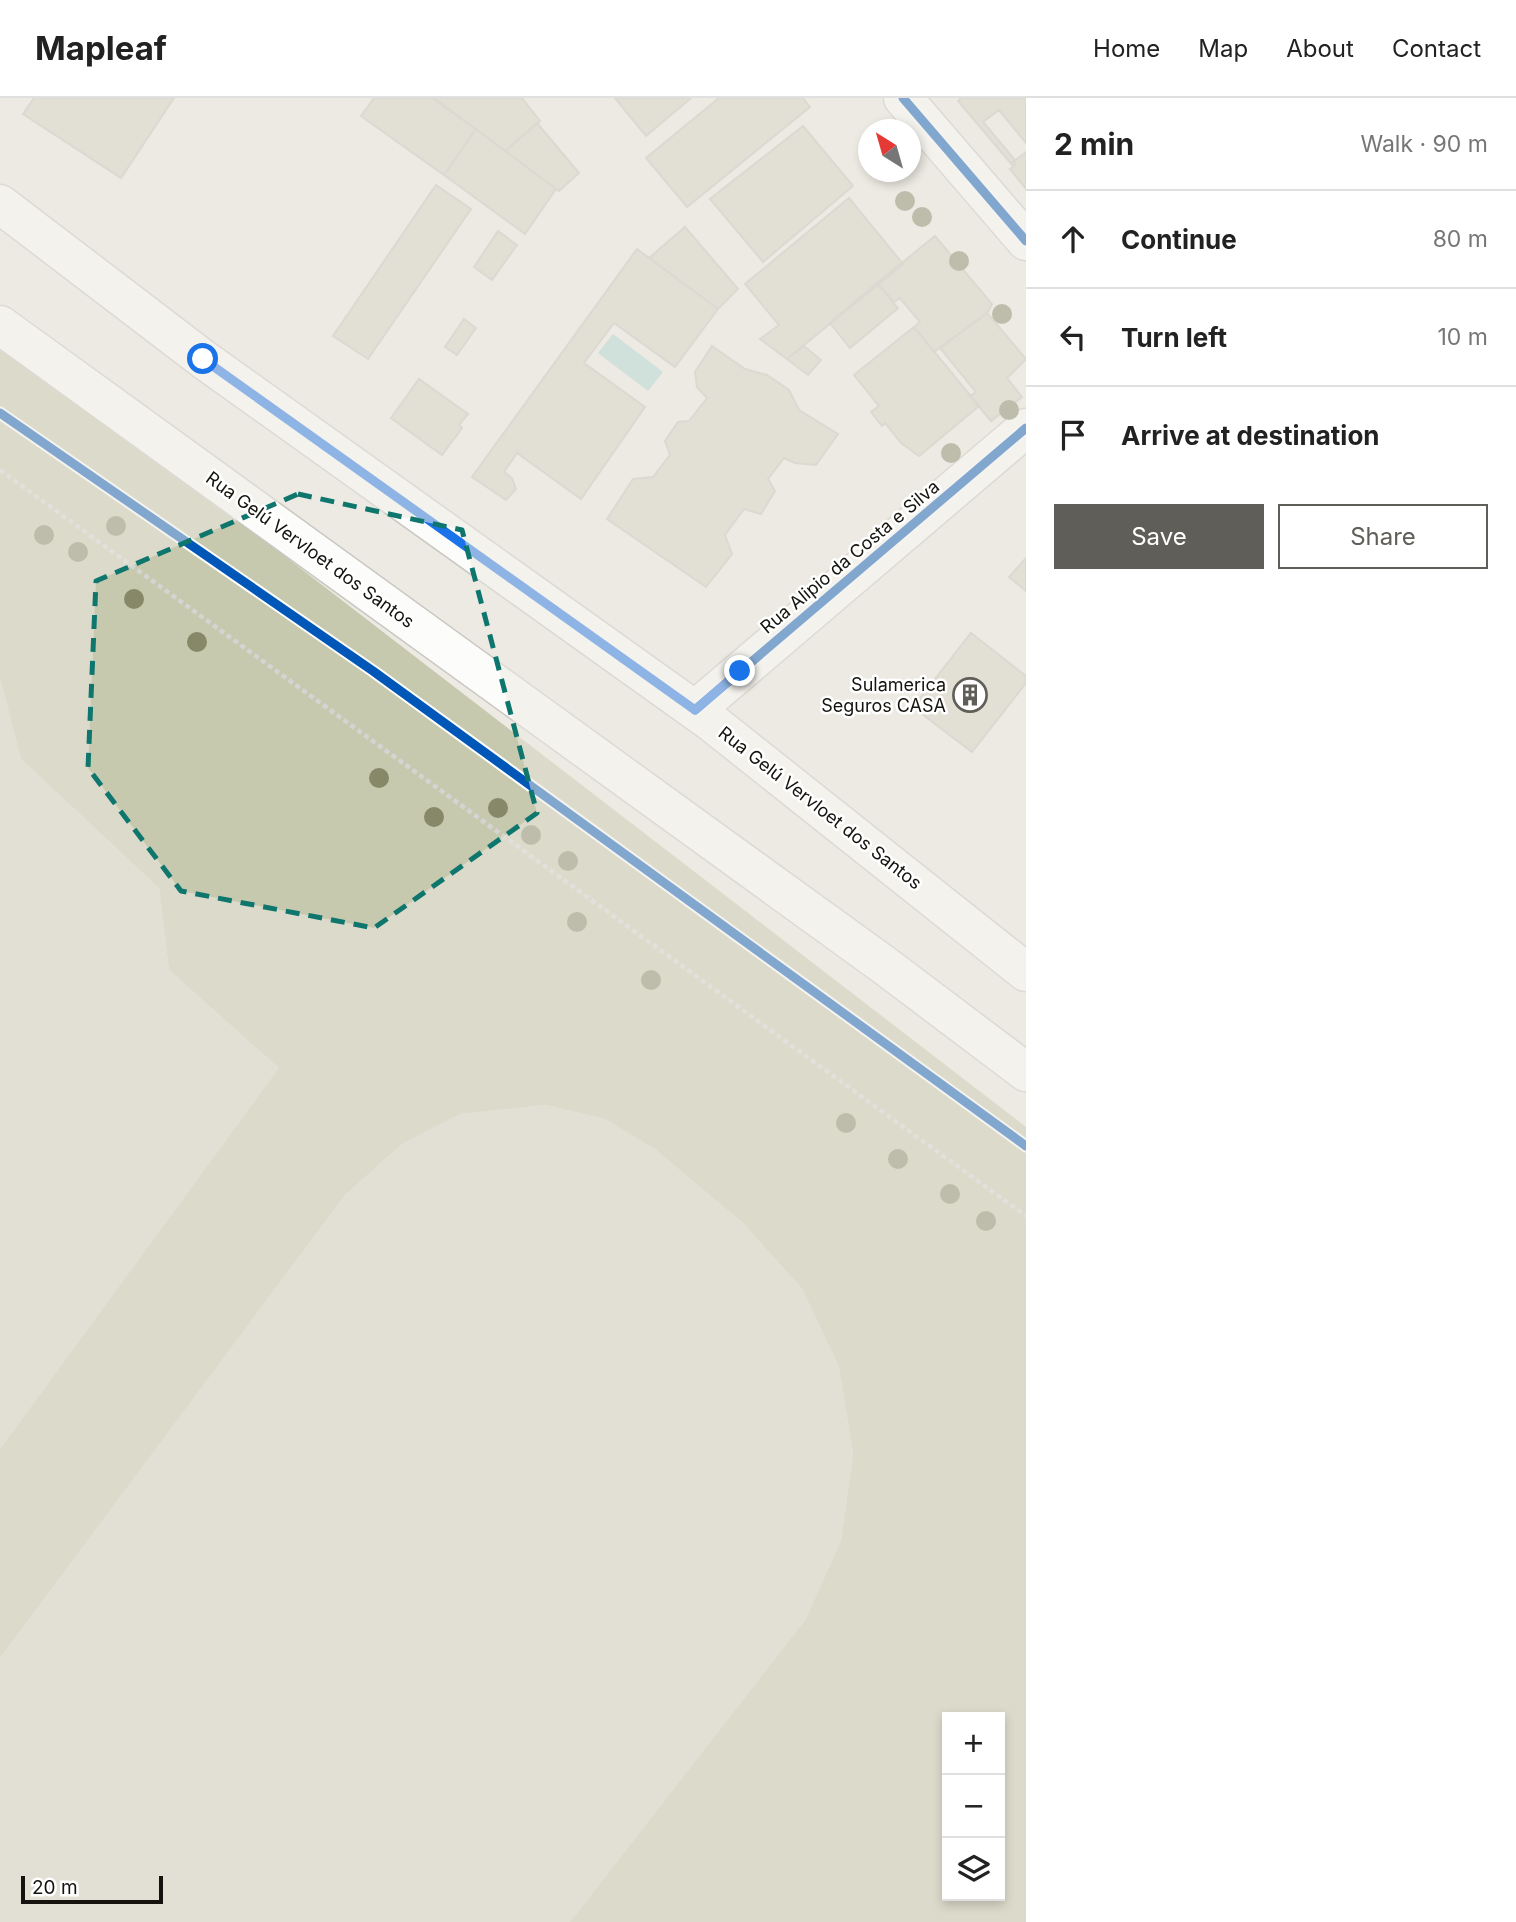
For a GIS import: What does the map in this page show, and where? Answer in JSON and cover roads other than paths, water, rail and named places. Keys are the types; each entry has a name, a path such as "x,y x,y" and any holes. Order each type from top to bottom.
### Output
{"main road":[{"path":"903,98 1026,241"},
{"name":"Rua Gelú Vervloet dos Santos","path":"0,204 203,359 695,710 1026,972"},
{"name":"Rua Gelú Vervloet dos Santos","path":"0,325 884,965 1026,1072"},
{"name":"Rua Alipio da Costa e Silva","path":"695,710 1026,428"}],"water":[{"path":"613,334 663,372 648,391 598,353"}],"place":[{"name":"Sulamerica Seguros CASA","path":"970,695"}]}
